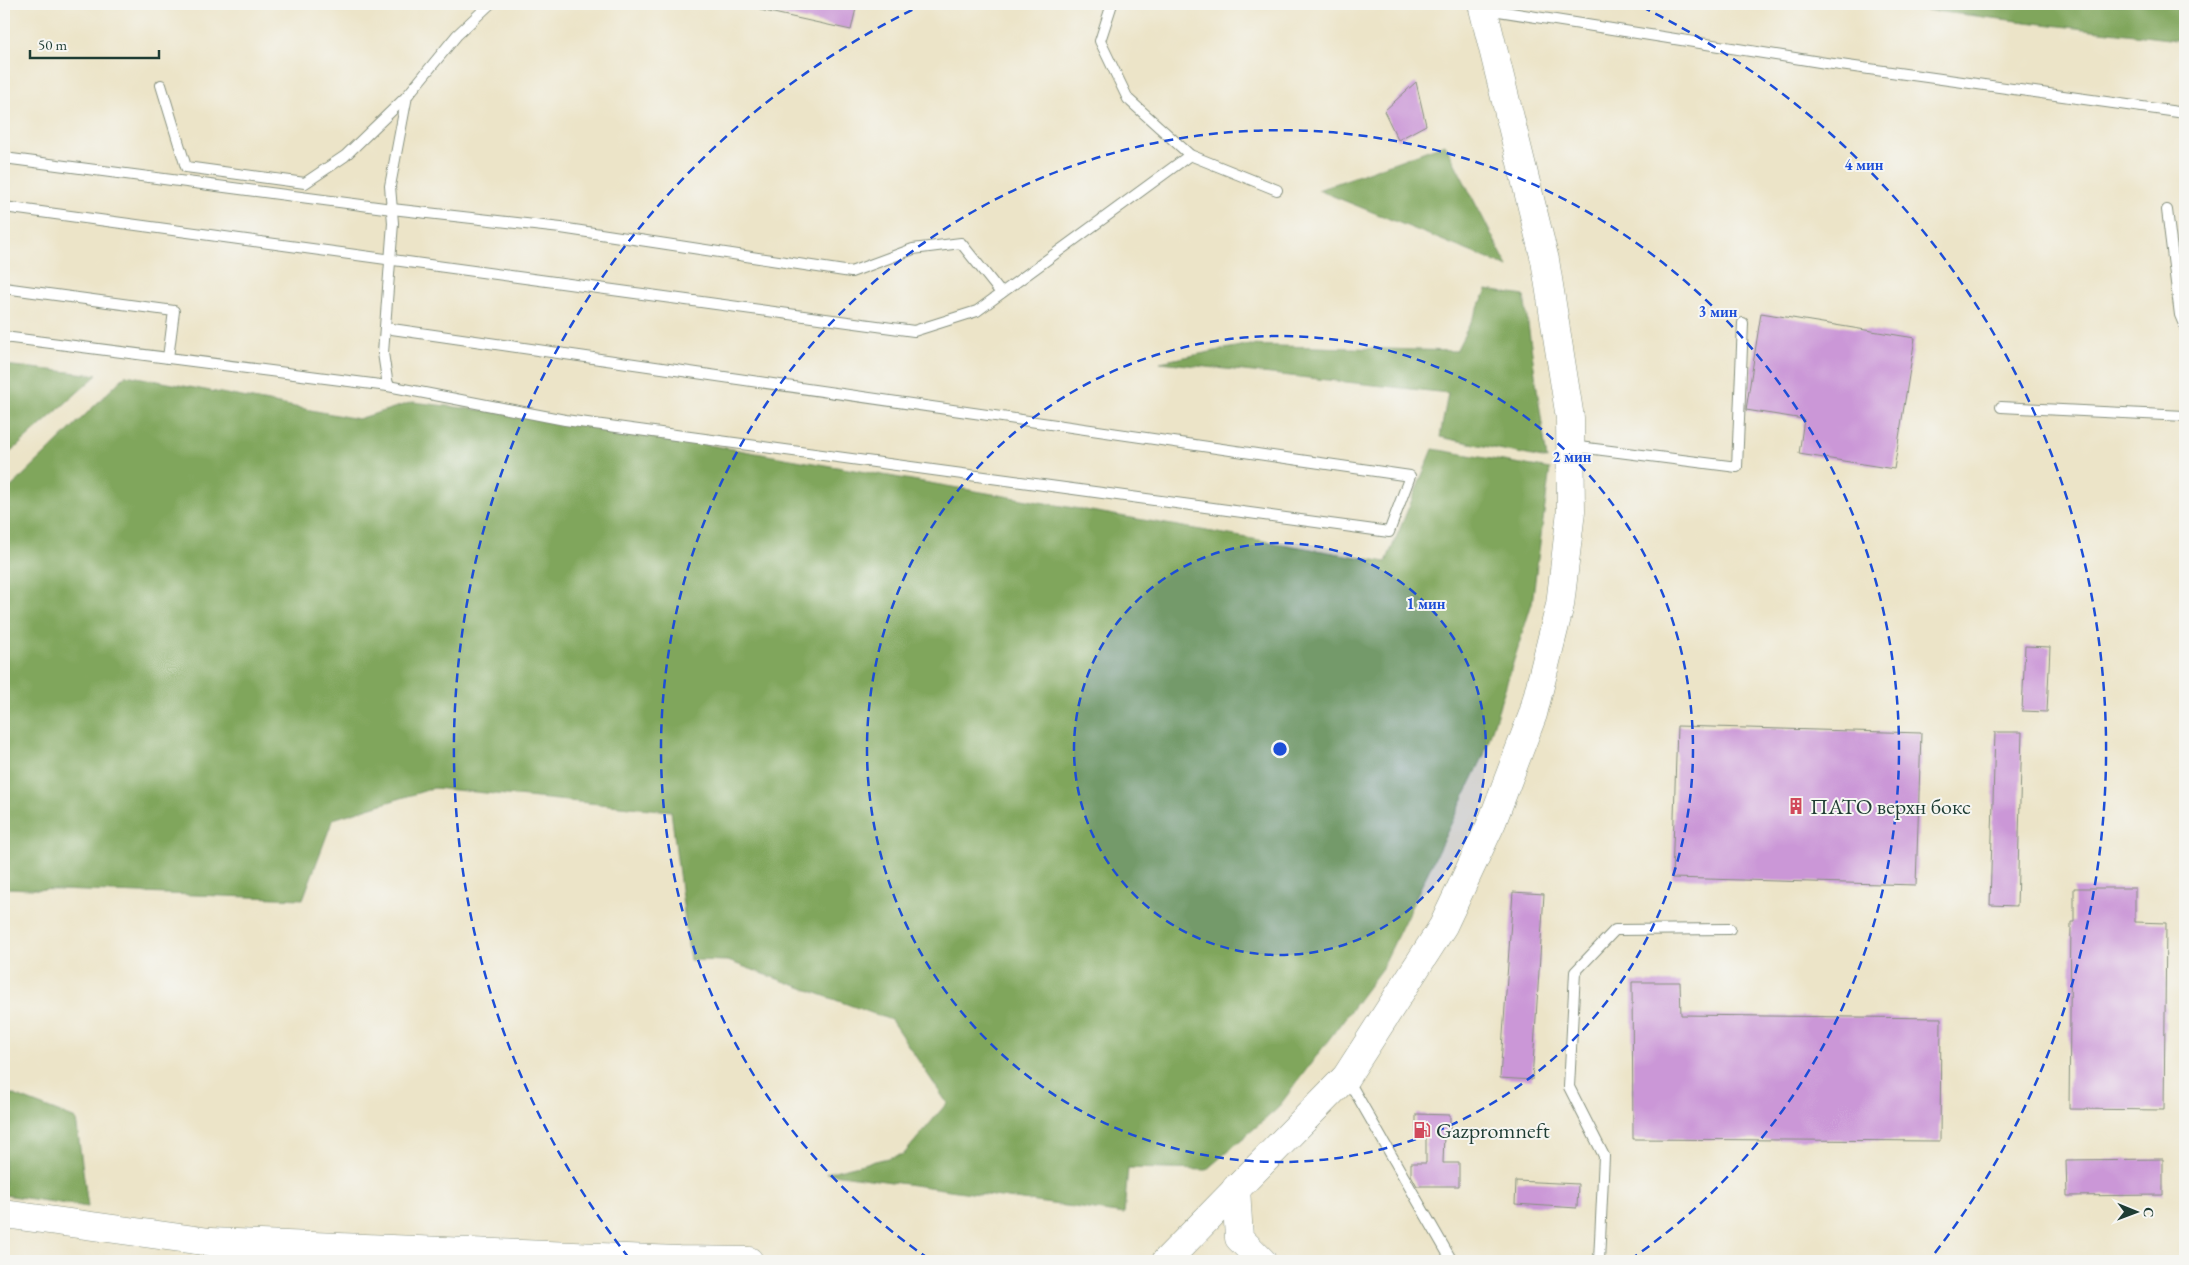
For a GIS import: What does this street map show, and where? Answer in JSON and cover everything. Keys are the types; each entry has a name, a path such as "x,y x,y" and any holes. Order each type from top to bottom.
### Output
{"street":[{"path":"1166,1261 1346,1077 1443,926 1492,822 1533,714 1560,604 1571,511 1570,418 1544,260 1482,6"},
{"path":"1236,1188 1239,1238 1262,1261"},
{"path":"4,1214 210,1242 749,1261"}],"lane":[{"path":"161,85 186,167 305,183 345,156 407,96 457,35 490,4"},
{"path":"1112,4 1100,41 1128,99 1190,155 1277,190"},
{"path":"1482,6 1826,63 2185,114"},
{"path":"388,386 383,353 390,259 392,209 390,186 407,96"},
{"path":"4,207 914,331 977,311 1190,155"},
{"path":"4,158 392,209 561,228 850,272 913,249 961,243 1001,293"},
{"path":"2167,210 2180,315 2185,327"},
{"path":"4,288 174,311 168,358"},
{"path":"1570,446 1737,467 1743,323"},
{"path":"4,337 388,386 565,420 1389,532 1410,476 1228,448 385,328"},
{"path":"2001,408 2185,416"},
{"path":"1599,1261 1604,1156 1569,1087 1575,972 1615,930 1730,929"},
{"path":"1346,1077 1452,1261"}],"green space":[{"path":"1875,4 2185,4 2185,41"},
{"path":"1445,144 1508,267 1318,190"},
{"path":"1487,290 1524,296 1547,459 1440,437 1448,393 1160,362 1245,345 1456,351"},
{"path":"4,365 97,375 4,458"},
{"path":"126,375 358,419 413,402 565,420 1386,562 1433,449 1550,469 1532,603 1484,755 1382,968 1277,1109 1206,1170 1128,1168 1124,1214 826,1173 904,1154 947,1103 891,1020 728,961 690,960 671,811 434,788 333,819 303,899 4,888 4,494"},
{"path":"4,1091 76,1119 88,1207 4,1195"}],"building":[{"path":"761,4 857,4 851,30 760,10"},
{"path":"1416,82 1426,125 1398,140 1384,111"},
{"path":"1761,313 1915,338 1894,469 1799,454 1804,419 1746,410"},
{"path":"2025,646 2050,647 2047,712 2022,711"},
{"name":"ПАТО верхн бокс","path":"1677,726 1921,733 1916,885 1672,878"},
{"path":"1995,732 2022,732 2017,906 1990,905"},
{"path":"2074,888 2135,888 2135,922 2166,923 2164,1110 2069,1109 2071,922 2074,922"},
{"path":"1513,892 1544,894 1532,1080 1500,1078"},
{"path":"1632,982 1680,982 1681,1015 1941,1018 1940,1141 1633,1139"},
{"path":"1416,1114 1450,1115 1450,1134 1444,1134 1443,1163 1459,1163 1459,1186 1417,1186 1411,1175 1411,1163 1426,1163 1426,1134 1416,1133"},
{"path":"2163,1159 2163,1195 2067,1196 2066,1160"},
{"path":"1516,1181 1578,1184 1577,1208 1515,1204"}],"place":[{"name":"ПАТО верхн бокс","path":"1796,806"},
{"name":"Gazpromneft","path":"1422,1130"}]}
